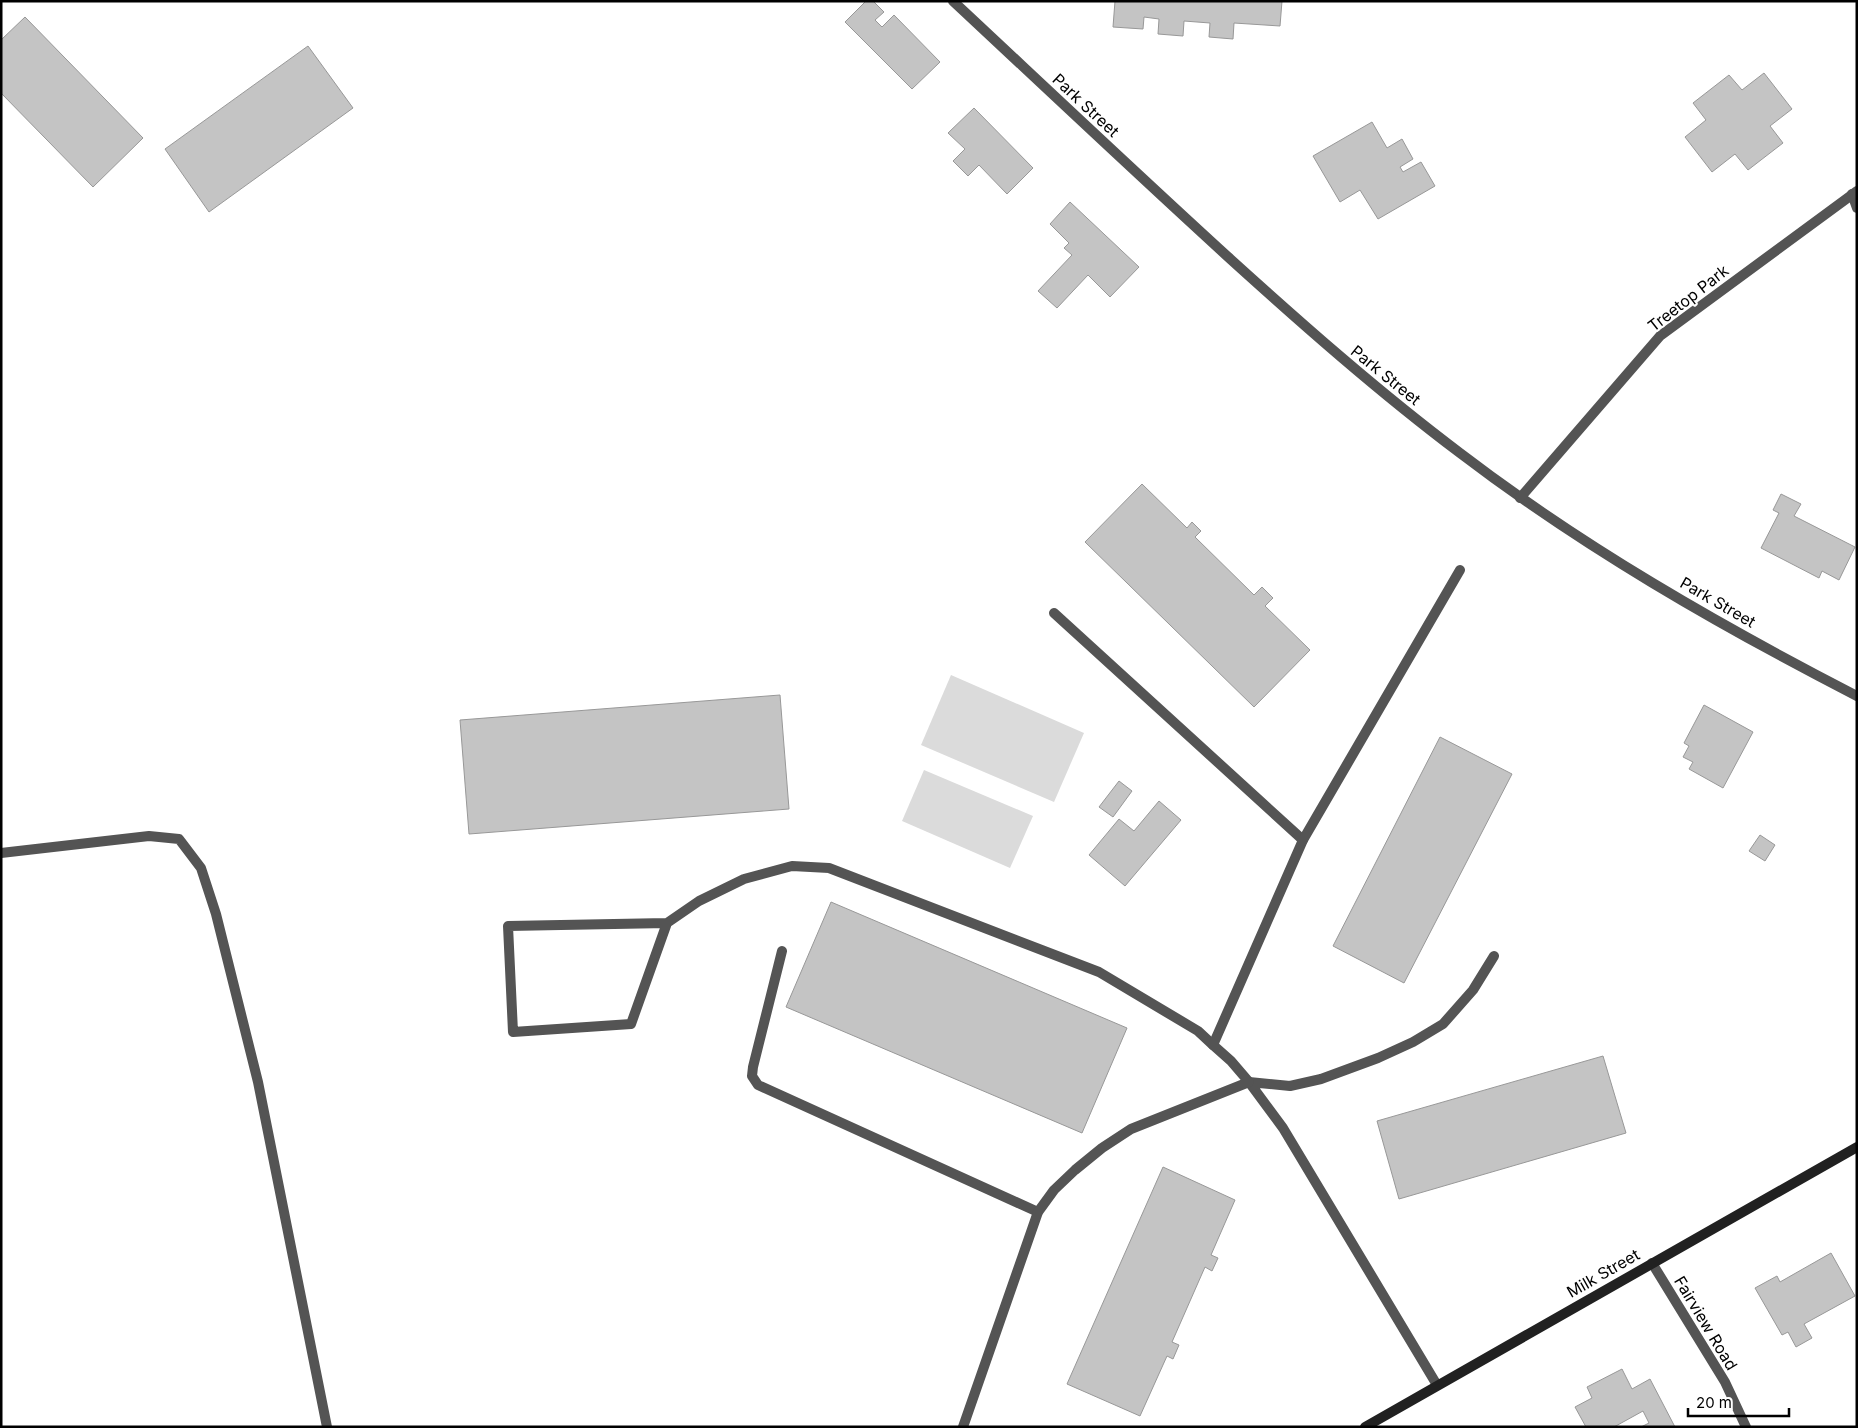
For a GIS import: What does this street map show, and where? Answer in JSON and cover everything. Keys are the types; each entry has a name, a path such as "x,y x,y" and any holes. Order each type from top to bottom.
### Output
{"main road":[{"name":"Milk Street","path":"1365,1427 1857,1146"}],"street":[{"name":"Park Street","path":"953,1 1284,307 1458,452 1520,498 1581,539 1777,654 1857,696"},
{"name":"Treetop Park","path":"1520,498 1660,336 1854,192"},
{"path":"1854,192 1857,208"},
{"path":"1213,1045 1303,840 1460,570"},
{"path":"1054,613 1303,840"},
{"path":"1,853 149,836 180,839 201,868 216,914 258,1082 327,1427"},
{"path":"667,923 631,1024 513,1032 508,926 667,923 699,901 744,879 792,866 829,868 1099,972 1198,1031 1231,1061 1283,1128 1437,1385"},
{"path":"782,951 753,1067 752,1076 758,1085 1038,1212"},
{"path":"963,1427 1038,1212 1054,1190 1075,1170 1102,1148 1131,1129 1249,1082 1290,1086 1321,1079 1378,1058 1413,1042 1443,1024 1473,990 1494,956"},
{"name":"Fairview Road","path":"1652,1263 1725,1382 1746,1427"}],"shaded area":[{"path":"951,675 1084,733 1054,802 921,745"},
{"path":"924,770 1033,816 1010,868 902,821"}],"building":[{"path":"866,1 873,1 884,12 875,20 882,27 894,15 940,62 912,89 845,22"},
{"path":"1115,1 1282,1 1280,26 1234,23 1233,39 1209,37 1210,23 1184,21 1183,36 1158,34 1159,19 1144,17 1143,29 1113,27"},
{"path":"25,17 143,138 93,187 1,93 1,40"},
{"path":"308,46 353,108 209,212 165,149"},
{"path":"1764,73 1792,109 1770,126 1783,143 1748,170 1735,154 1712,172 1685,137 1706,120 1693,103 1729,75 1742,90"},
{"path":"974,108 1033,168 1007,194 979,165 968,176 953,161 965,149 948,133"},
{"path":"1372,122 1387,148 1402,139 1413,159 1400,167 1403,172 1421,162 1435,186 1378,219 1360,190 1340,202 1313,156"},
{"path":"1070,202 1139,267 1110,297 1088,275 1057,308 1038,291 1072,255 1064,248 1069,243 1050,224"},
{"path":"1142,484 1187,528 1192,522 1201,531 1195,537 1254,595 1262,587 1273,598 1265,606 1310,650 1254,707 1085,542"},
{"path":"1781,494 1801,504 1794,516 1855,547 1839,580 1822,571 1819,578 1761,548 1779,513 1773,510"},
{"path":"780,695 789,809 469,834 460,720"},
{"path":"1704,705 1753,732 1723,788 1689,769 1693,762 1683,757 1689,746 1684,743"},
{"path":"1440,737 1512,774 1404,983 1333,946"},
{"path":"1119,781 1132,791 1113,817 1099,807"},
{"path":"1159,801 1181,820 1125,886 1089,855 1119,819 1134,831"},
{"path":"1760,835 1775,845 1765,861 1749,851"},
{"path":"831,902 1127,1028 1082,1133 786,1007"},
{"path":"1603,1056 1626,1133 1399,1199 1377,1121"},
{"path":"1163,1167 1235,1200 1211,1255 1218,1258 1212,1271 1205,1267 1172,1342 1179,1345 1173,1359 1167,1356 1140,1416 1067,1384"},
{"path":"1831,1253 1855,1296 1804,1324 1812,1338 1796,1347 1788,1332 1782,1335 1755,1288 1777,1276 1780,1282"},
{"path":"1622,1369 1632,1389 1650,1379 1675,1427 1641,1427 1649,1423 1643,1411 1614,1427 1586,1427 1575,1407 1592,1398 1587,1387"}]}
